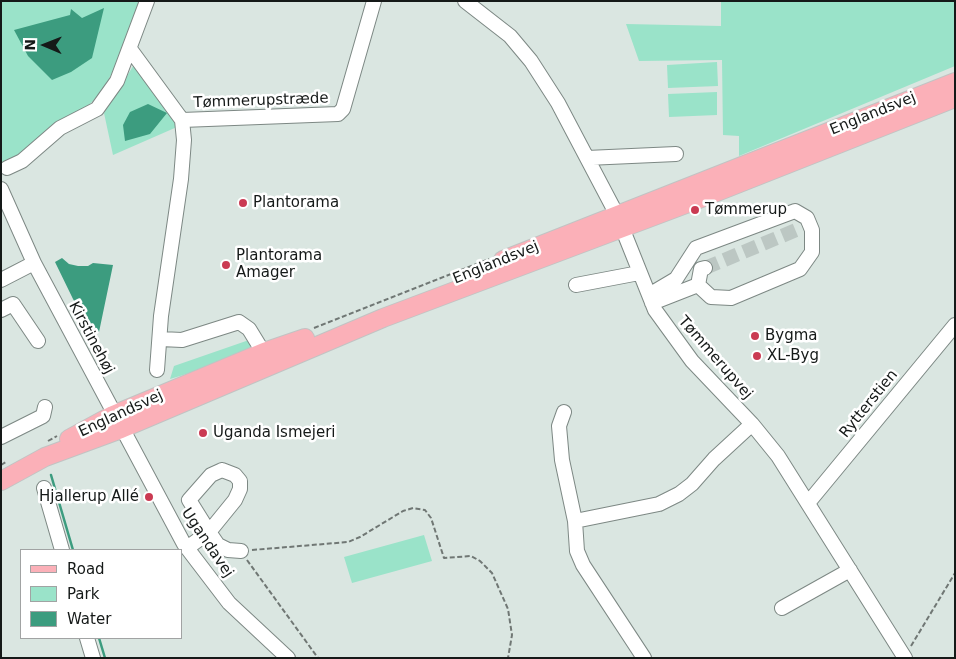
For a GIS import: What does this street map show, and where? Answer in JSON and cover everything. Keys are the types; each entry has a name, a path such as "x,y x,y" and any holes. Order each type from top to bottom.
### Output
{"main road":[{"name":"Englandsvej","path":"1,481 117,422 267,359 382,318 955,82"},
{"name":"Englandsvej","path":"619,222 955,98"}],"street":[{"path":"7,168 22,161 60,128 97,109 117,81 147,1"},
{"name":"Tømmerupstræde","path":"130,49 182,120 338,114 343,109 374,1"},
{"name":"Tømmerupvej","path":"465,1 510,36 531,61 558,103 587,158 619,222 650,299 670,333 692,361 752,424 778,456 905,657"},
{"path":"156,370 161,339 166,281 181,179 184,140 182,120"},
{"path":"587,158 676,154"},
{"name":"Kirstinehøj","path":"1,190 34,263 117,422"},
{"path":"650,299 676,279 696,248 795,211 807,218 806,227 812,252 800,269 731,298 711,297 698,285"},
{"path":"692,254 703,268 698,285"},
{"path":"1,280 34,263"},
{"path":"576,285 640,273"},
{"path":"650,299 698,285"},
{"path":"1,310 13,304 38,341"},
{"path":"161,339 182,340 240,322 249,329 267,359"},
{"name":"Rytterstien","path":"808,503 955,325"},
{"path":"1,437 43,416 45,407"},
{"path":"564,412 559,426 562,460 575,521 577,550 583,565 644,658"},
{"name":"Ugandavej","path":"117,422 187,548 229,603 288,658"},
{"path":"575,521 659,504 679,494 692,484 714,459 752,424"},
{"path":"44,488 62,549"},
{"path":"187,548 209,532 218,545 228,550 241,551"},
{"path":"782,608 850,570"},
{"path":"88,639 93,658"}],"path":[{"path":"318,658 241,551 348,542 360,537 403,511 413,508 425,510 430,518 444,558 471,556 480,561 492,573 508,610 512,634 508,658"},
{"path":"905,657 955,573"}],"green space":[{"path":"1,1 143,1 124,50 103,90 89,105 22,154 19,154 11,162 1,165"},
{"path":"721,1 955,1 955,66 739,156 739,136 723,135 722,60 639,61 626,24 721,26"},
{"path":"717,62 718,86 668,88 667,65"},
{"path":"135,63 174,116 177,127 113,155 104,113"},
{"path":"717,92 717,115 669,117 668,94"},
{"path":"249,340 251,349 170,379 174,366"},
{"path":"424,535 432,561 352,583 344,557"}],"water":[{"path":"104,8 92,58 71,72 52,80 28,56 14,30 70,15 71,9 82,18"},
{"path":"148,104 167,113 150,134 125,141 123,125 130,112"},
{"path":"62,258 69,264 78,266 88,266 93,263 113,265 99,332 91,330 73,299 55,262"}],"waterway":[{"path":"51,475 73,549"},
{"path":"99,639 105,658"}],"tunnel":[{"path":"705,268 801,228"}],"place":[{"name":"Plantorama","path":"243,203"},
{"name":"Tømmerup","path":"695,210"},
{"name":"Plantorama Amager","path":"226,265"},
{"name":"Bygma","path":"755,336"},
{"name":"XL-Byg","path":"757,356"},
{"name":"Uganda Ismejeri","path":"203,433"},
{"name":"Hjallerup Allé","path":"149,497"}]}
